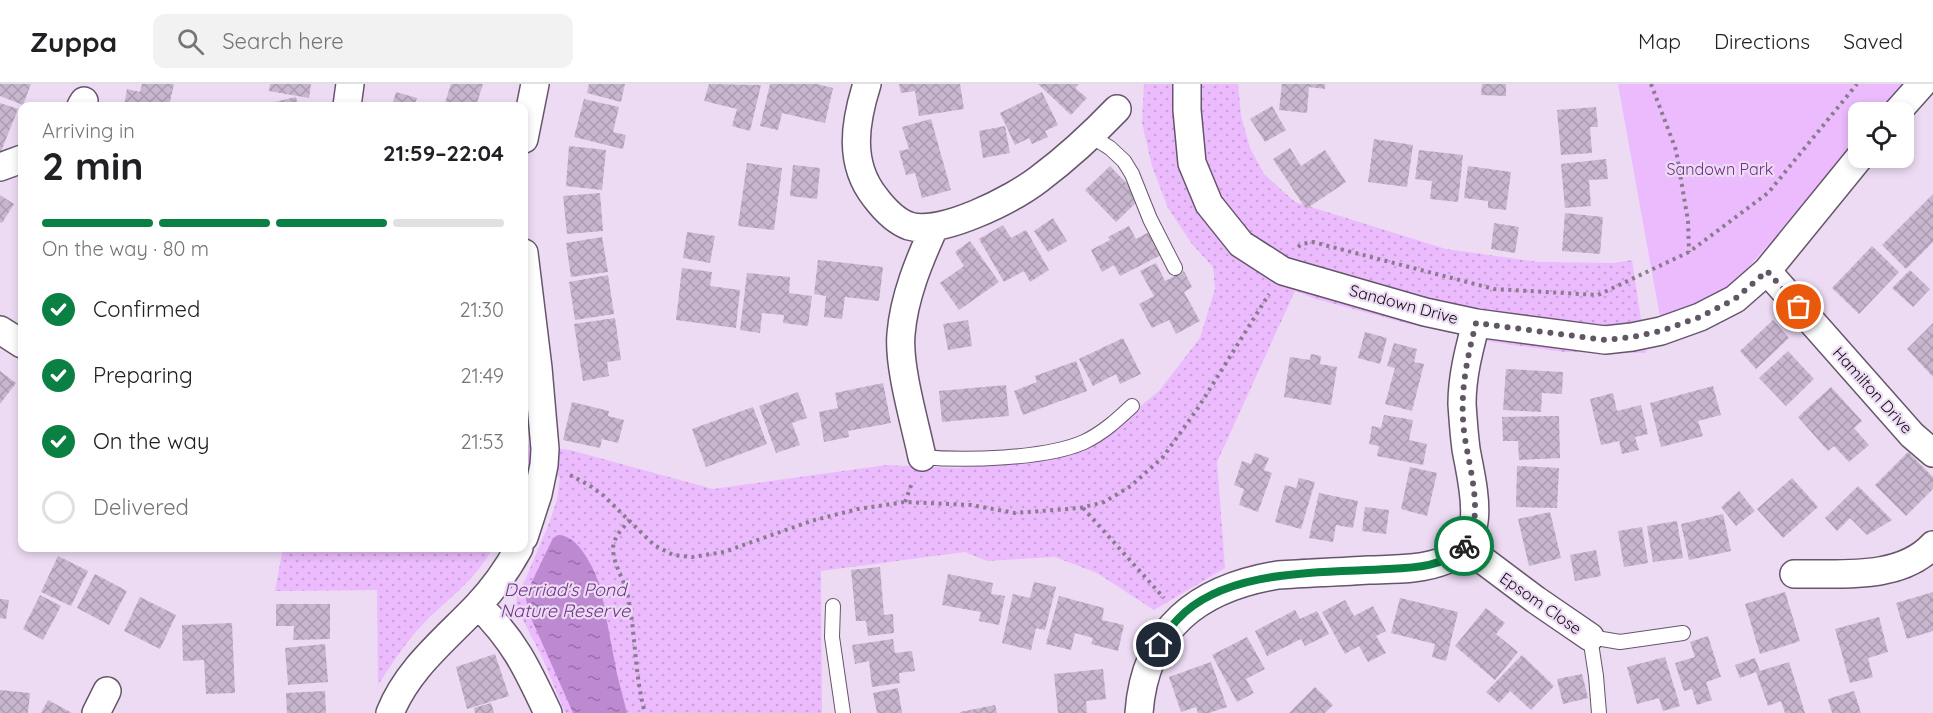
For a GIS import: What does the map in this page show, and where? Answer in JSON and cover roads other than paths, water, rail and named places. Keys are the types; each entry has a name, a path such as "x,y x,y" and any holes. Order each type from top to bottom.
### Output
{"street":[{"path":"348,102 350,84"},
{"path":"528,119 535,84"},
{"path":"867,84 858,114 855,141 860,167 865,182 879,203 898,221 910,226 934,228 974,214 1007,198 1038,180 1091,136 1118,109"},
{"name":"Sandown Drive","path":"1188,84 1187,110 1192,163 1209,204 1241,244 1283,271 1425,312 1476,323 1605,340 1661,331 1700,317 1735,299 1767,271 1851,168"},
{"path":"1906,102 1922,84"},
{"path":"0,167 18,160"},
{"path":"922,457 905,377 901,335 913,281 934,228"},
{"name":"Hamilton Drive","path":"1767,271 1912,435 1933,453"},
{"path":"528,287 545,449 544,465 528,526"},
{"path":"1139,713 1143,686 1159,645 1181,616 1214,594 1260,578 1412,568 1456,556 1472,530 1475,514 1474,493 1464,437 1462,386 1476,323"},
{"path":"0,330 18,341"},
{"path":"1794,574 1887,571 1911,562 1933,545"},
{"name":"Epsom Close","path":"1464,546 1590,637"},
{"path":"390,713 402,689 415,671 498,582 517,552"},
{"path":"478,604 518,651 548,713"}],"lane":[{"path":"1091,136 1110,148 1124,161 1135,180 1150,219 1174,268"},
{"path":"922,457 955,459 1045,453 1082,442 1109,428 1132,406"},
{"path":"833,606 832,637 843,713"},
{"path":"1599,713 1590,637 1620,642 1683,633"}],"water":[{"name":"Derriad's Pond Nature Reserve","path":"558,535 566,536 579,546 600,585 627,713 573,713 531,618 526,600 527,592 553,538"}],"park label":[{"name":"Sandown Park","path":"1720,169"}]}
